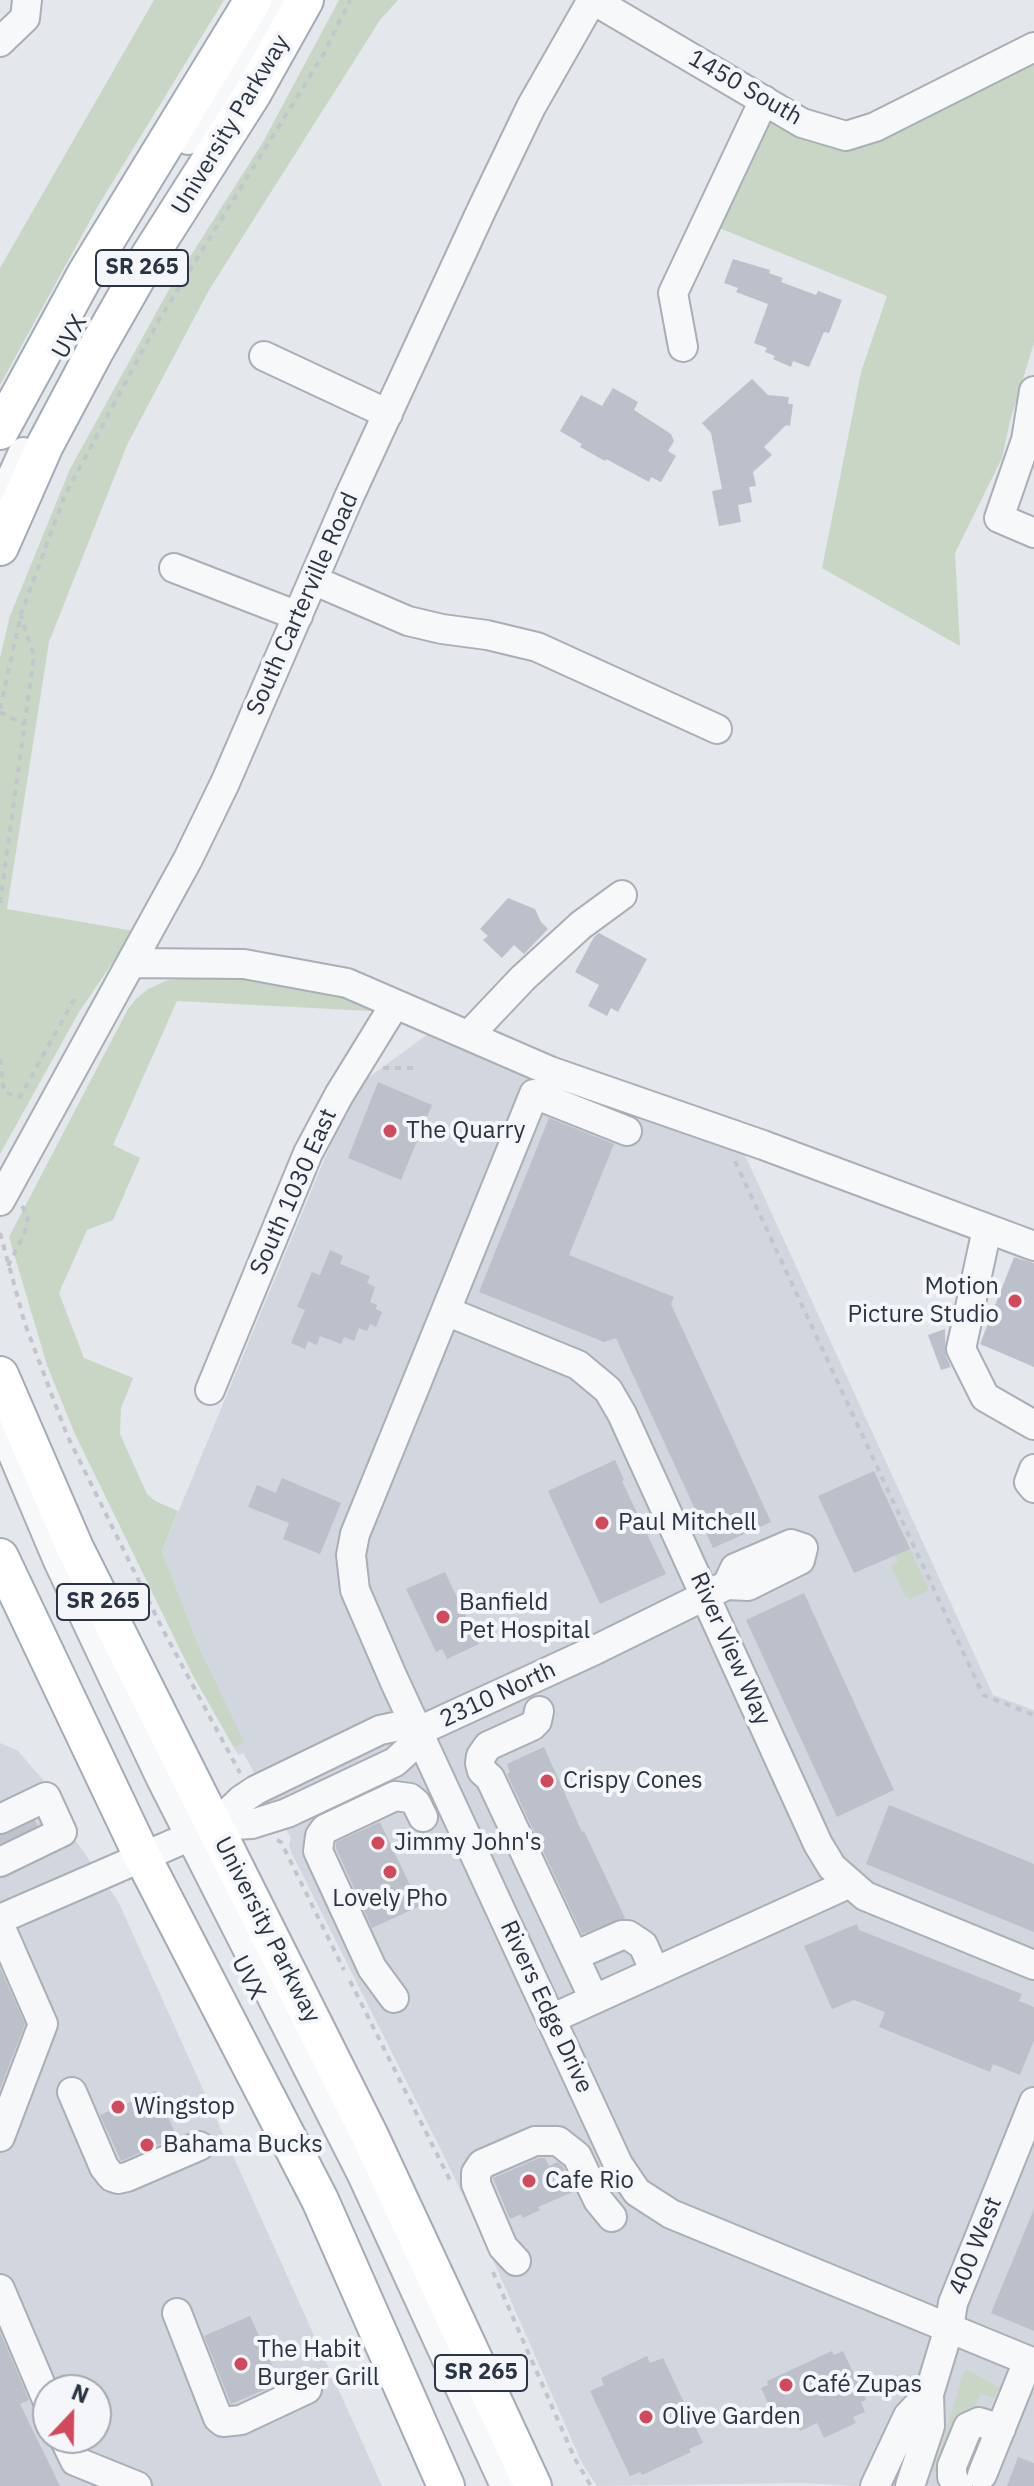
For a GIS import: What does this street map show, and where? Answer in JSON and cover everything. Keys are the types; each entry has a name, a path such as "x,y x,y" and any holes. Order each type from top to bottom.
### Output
{"main road":[{"name":"University Parkway","path":"0,431 93,262 253,0"},
{"name":"University Parkway","path":"0,547 45,445 95,351 148,258 253,93 305,0"},
{"name":"University Parkway","path":"0,1375 194,1835 377,2150 533,2486"},
{"name":"SR 265","path":"0,1557 143,1858 320,2200 446,2486"}],"street":[{"path":"0,42 25,18 27,0"},
{"name":"UVX","path":"0,473 103,277 272,0"},
{"path":"0,503 47,404 103,303 253,60 286,0"},
{"name":"1450 South","path":"592,0 802,123 846,136 875,127 1034,47"},
{"name":"South Carterville Road","path":"10,1195 225,783 388,414 531,107 592,0"},
{"path":"683,347 673,293 764,100"},
{"path":"264,356 388,414"},
{"path":"1034,391 1026,440 999,518 1034,533"},
{"path":"174,568 298,616"},
{"path":"313,580 408,621 537,647 717,729"},
{"path":"480,1040 523,978 569,935 622,895"},
{"path":"132,963 244,964 347,983 550,1071 1034,1246"},
{"name":"South 1030 East","path":"210,1390 295,1180 323,1124 395,1004"},
{"name":"Rivers Edge Drive","path":"627,1131 534,1094 355,1534 351,1566 359,1602 626,2178 647,2201 671,2214 1031,2362"},
{"path":"987,1229 961,1349 985,1397 1034,1425"},
{"name":"River View Way","path":"446,1311 578,1365 608,1390 717,1591 818,1844 832,1867 848,1884 878,1902 1034,1965"},
{"path":"0,1424 58,1561 362,2175 505,2486"},
{"path":"1034,1469 1029,1482 1034,1488"},
{"name":"UVX","path":"0,1473 194,1835 490,2486"},
{"name":"2310 North","path":"0,1919 194,1835 256,1790 380,1730 399,1726 419,1731 717,1591"},
{"path":"525,1682 544,1724 540,1733 497,1754 491,1763 490,1778 594,1999"},
{"path":"394,1998 372,1968 318,1851 320,1836 325,1829 395,1796 410,1798 423,1817"},
{"path":"551,2019 848,1884"},
{"path":"0,1926 43,2024 0,2137"},
{"path":"574,1956 628,1935 643,1945 655,1972"},
{"path":"72,2092 104,2167 112,2177 127,2177 199,2146"},
{"name":"400 West","path":"910,2486 930,2426 929,2394 949,2328 953,2303 1034,2102"},
{"path":"516,2261 503,2247 476,2184 476,2173 482,2164 535,2141 558,2141 577,2156 598,2200 612,2217"},
{"path":"0,2289 36,2374"},
{"path":"177,2313 218,2418 223,2422 241,2420 307,2389"},
{"path":"970,2480 952,2477 952,2466 968,2427 979,2422 1001,2429 1031,2362"},
{"name":"400 West","path":"875,2486 903,2425 929,2394"},
{"path":"72,2454 75,2461 137,2486"}],"path":[{"path":"25,725 0,710 21,614 65,495 159,320 323,55 350,0"},
{"path":"0,903 34,656 21,614"},
{"path":"0,1059 4,1092 20,1097 75,998"},
{"path":"356,1067 416,1068"},
{"path":"731,1152 983,1695 1034,1715"},
{"path":"8,1266 24,1236 28,1218 10,1195"},
{"path":"0,1233 36,1357 67,1435 169,1642 235,1764"},
{"path":"277,1840 281,1842 456,2191"},
{"path":"488,2260 575,2459 591,2486"}],"shaded area":[{"path":"435,1029 743,1151 993,1695 1034,1710 1034,2486 803,2483 597,2486 582,2463 483,2237 443,2154 292,1854 289,1845 291,1838 243,1753 239,1755 234,1748 243,1742 199,1647 162,1551 354,1088"},
{"path":"0,1743 17,1750 51,1789 71,1834 118,1901 382,2486 0,2486"}],"green space":[{"path":"154,0 224,0 98,206 0,385 0,268"},
{"path":"339,0 398,0 380,20 209,290 127,445 49,642 7,909 134,931 79,1012 0,1154 0,658 10,616 70,469 167,293 263,142"},
{"path":"1034,58 1034,343 1002,458 955,553 960,646 822,568 861,372 887,296 719,228 771,123 784,124 830,141"},
{"path":"240,975 303,982 369,1004 371,1011 177,1001 113,1145 140,1158 113,1220 87,1230 59,1293 84,1358 133,1378 121,1408 120,1434 147,1494 178,1511 162,1551 199,1647 244,1742 234,1748 191,1672 74,1432 47,1365 9,1237 128,1009 137,998 168,980"},
{"path":"910,1549 929,1590 910,1599 905,1596 891,1566 898,1562 895,1555"},
{"path":"964,2371 999,2387 994,2398 980,2394 937,2474 931,2467 940,2452"}],"building":[{"path":"733,259 770,270 769,273 783,278 781,282 816,295 818,291 842,300 829,333 824,332 809,367 793,361 791,367 773,359 775,356 765,352 767,348 754,343 768,304 736,292 738,288 724,283"},
{"path":"752,379 768,395 789,397 788,404 793,404 790,426 786,425 764,447 772,455 753,472 756,486 749,487 752,502 738,505 741,522 719,526 712,491 722,489 711,433 702,423"},
{"path":"613,388 638,402 634,410 671,434 674,441 668,451 676,456 661,482 651,477 649,482 605,461 560,431 581,395 602,406"},
{"path":"508,898 535,909 548,929 524,954 514,945 502,958 483,940 488,936 480,929"},
{"path":"599,933 647,959 618,1012 611,1008 607,1016 588,1006 599,985 575,972"},
{"name":"The Quarry","path":"378,1082 432,1105 401,1180 348,1158"},
{"path":"549,1118 614,1144 569,1255 674,1297 671,1304 771,1522 713,1548 616,1338 604,1342 479,1292"},
{"path":"330,1250 343,1256 340,1264 370,1276 367,1283 375,1287 370,1302 382,1312 376,1327 370,1324 367,1331 359,1328 354,1341 344,1337 341,1344 320,1336 317,1345 308,1341 305,1349 291,1343 305,1310 297,1307 312,1272 320,1275"},
{"name":"Motion Picture Studio","path":"1014,1257 1034,1263 1034,1367 980,1344"},
{"path":"945,1329 946,1356 951,1367 941,1370 928,1335"},
{"name":"Paul Mitchell","path":"615,1460 666,1574 600,1604 548,1491"},
{"path":"874,1471 910,1549 854,1573 818,1496"},
{"path":"282,1478 341,1503 320,1554 283,1539 289,1523 248,1507 257,1485 276,1493"},
{"name":"Banfield Pet Hospital","path":"445,1572 479,1644 447,1659 442,1649 436,1652 406,1589"},
{"path":"804,1593 894,1790 837,1817 746,1620"},
{"path":"544,1747 625,1918 582,1934 507,1774 510,1772 507,1764"},
{"path":"889,1805 1034,1864 1034,1932 866,1864"},
{"path":"380,1822 420,1906 372,1928 336,1842"},
{"path":"857,1924 859,1930 1022,1994 1019,2001 1034,2007 1034,2040 1020,2075 993,2064 990,2072 879,2027 885,2012 854,2000 832,2009 804,1946"},
{"path":"0,1968 25,2024 0,2089"},
{"path":"156,2091 177,2137 121,2161 100,2115"},
{"name":"Cafe Rio","path":"545,2158 549,2166 558,2162 575,2191 538,2207 540,2210 523,2218 521,2214 510,2219 493,2178"},
{"path":"1034,2209 1034,2331 991,2313"},
{"name":"The Habit Burger Grill","path":"250,2316 280,2383 231,2404 204,2336"},
{"path":"0,2332 29,2400 20,2404 32,2429 32,2454 44,2454 60,2486 0,2486"},
{"path":"832,2351 834,2355 843,2351 866,2400 861,2402 865,2412 853,2417 856,2423 824,2438 817,2423 800,2431 792,2413 776,2420 761,2388 768,2385 767,2381"},
{"name":"Olive Garden","path":"647,2356 650,2363 663,2358 703,2443 642,2475 640,2472 630,2476 590,2391 604,2385 601,2378"},
{"path":"1018,2457 1034,2463 1034,2486 1007,2486"}],"tunnel":[{"path":"20,1822 28,1838"},
{"path":"2,1831 10,1847"}],"place":[{"name":"The Quarry","path":"390,1131"},
{"name":"Motion Picture Studio","path":"1015,1301"},
{"name":"Paul Mitchell","path":"602,1523"},
{"name":"Banfield Pet Hospital","path":"443,1617"},
{"name":"Crispy Cones","path":"547,1781"},
{"name":"Jimmy John's","path":"378,1843"},
{"name":"Lovely Pho","path":"390,1872"},
{"name":"Wingstop","path":"118,2107"},
{"name":"Bahama Bucks","path":"147,2145"},
{"name":"Cafe Rio","path":"529,2181"},
{"name":"The Habit Burger Grill","path":"241,2364"},
{"name":"Café Zupas","path":"786,2385"},
{"name":"Olive Garden","path":"646,2417"}]}
